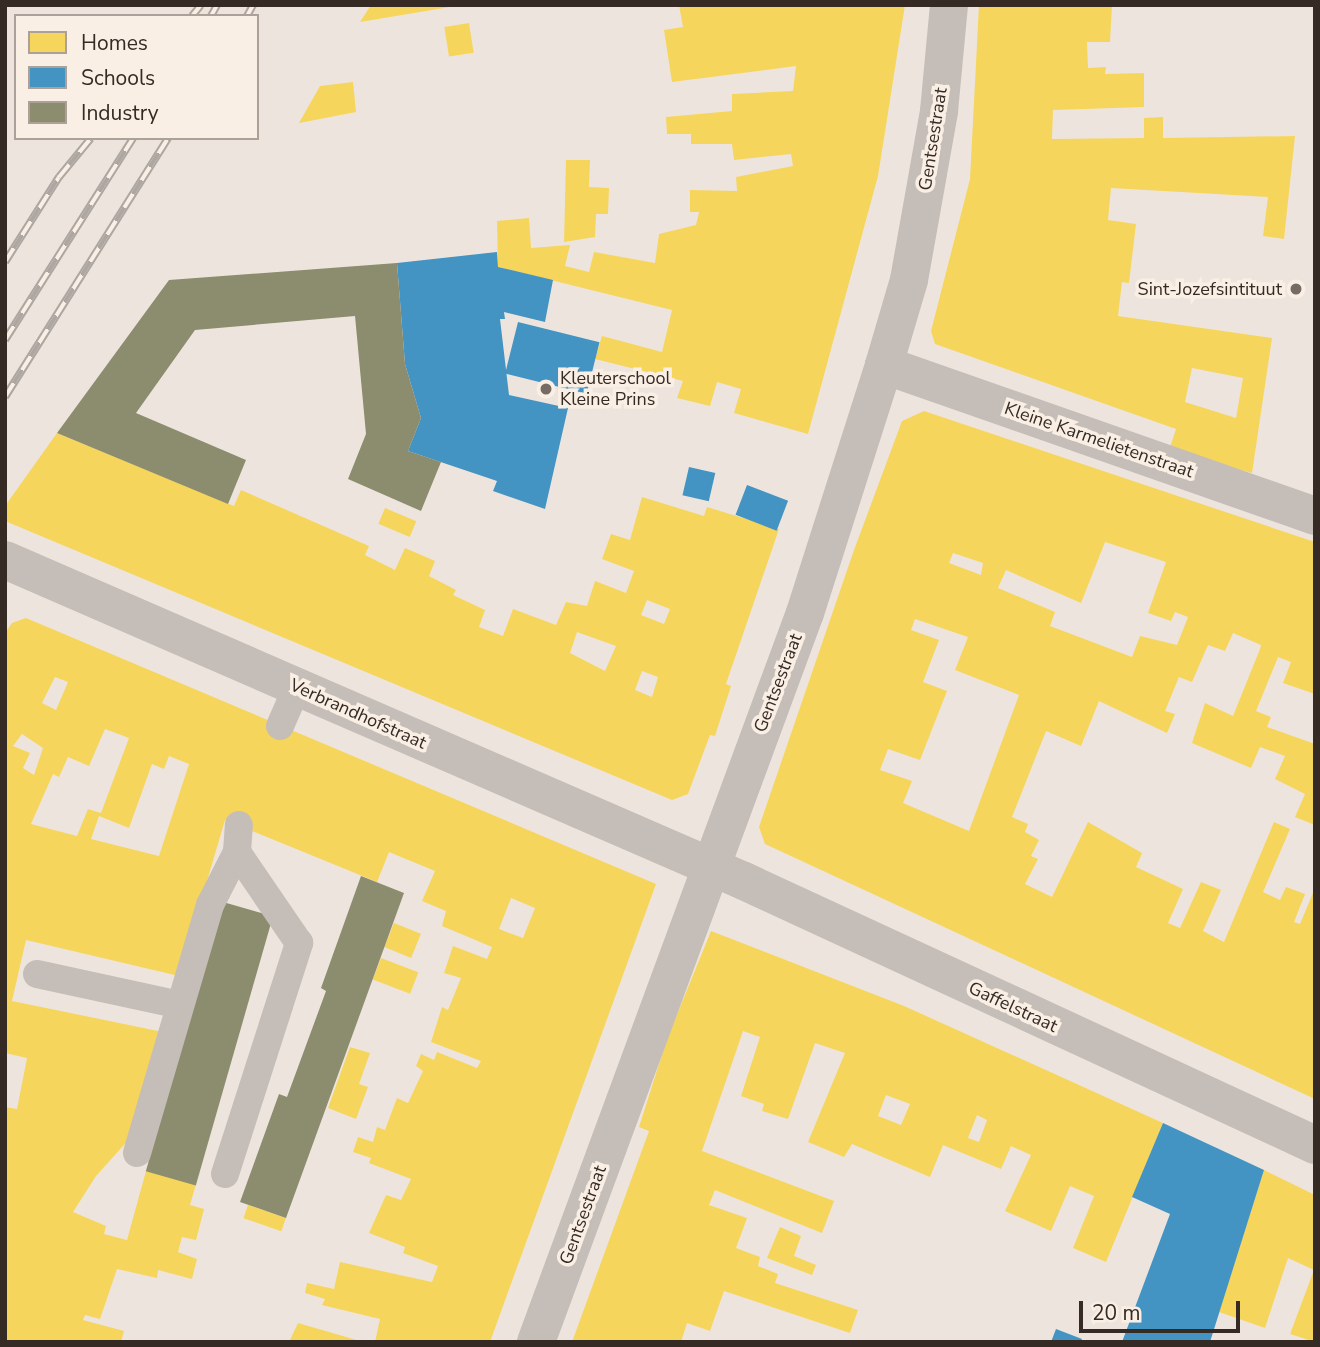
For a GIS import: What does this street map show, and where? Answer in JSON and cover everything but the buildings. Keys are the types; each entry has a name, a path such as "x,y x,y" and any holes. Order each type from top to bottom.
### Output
{"street":[{"name":"Gentsestraat","path":"536,1342 805,613 884,365 909,280 939,111 949,5"},
{"name":"Kleine Karmelietenstraat","path":"884,365 1315,516"},
{"name":"Verbrandhofstraat","path":"5,560 711,869"},
{"name":"Gaffelstraat","path":"711,869 1315,1145"}],"lane":[{"path":"280,726 297,687"},
{"path":"137,1153 210,905 238,838 299,943 225,1174"},
{"path":"37,974 180,1005"}],"railway":[{"path":"194,14 201,5"},
{"path":"212,14 217,5"},
{"path":"248,14 253,5"},
{"path":"5,262 59,177 89,140"},
{"path":"5,340 132,140"},
{"path":"5,397 167,140"}],"place":[{"name":"Sint-Jozefsintituut","path":"1296,289"},
{"name":"Kleuterschool Kleine Prins","path":"546,389"}]}
